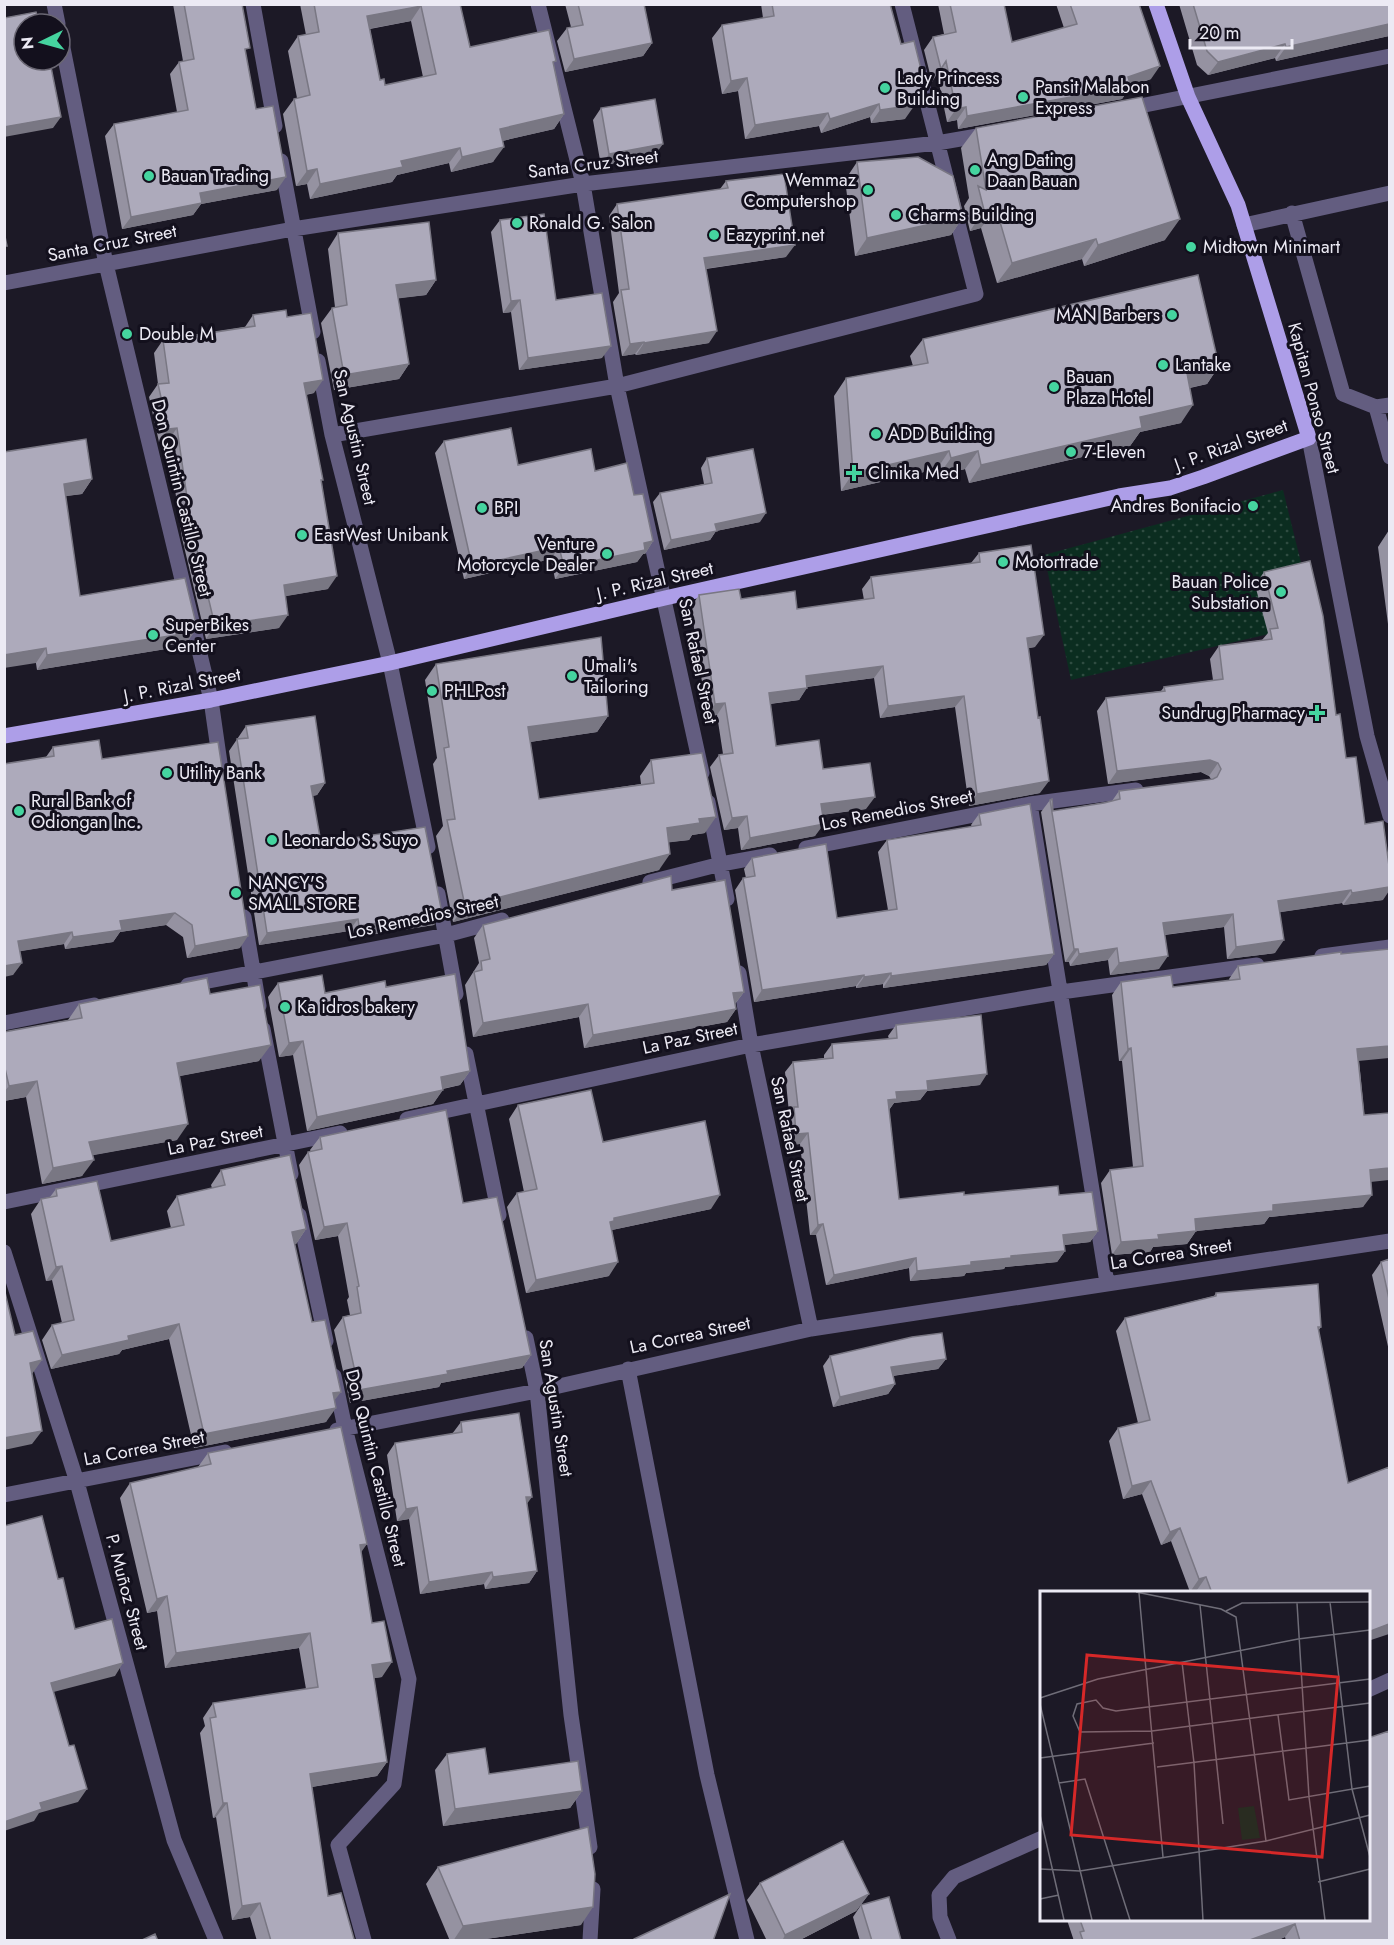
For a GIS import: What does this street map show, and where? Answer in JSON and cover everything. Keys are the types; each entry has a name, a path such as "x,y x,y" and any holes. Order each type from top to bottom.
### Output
{"main road":[{"name":"Kapitan Ponso Street","path":"1156,4 1188,97 1238,205 1309,438"},
{"name":"J. P. Rizal Street","path":"4,736 211,700 390,663 665,598 1119,496 1170,488 1309,438"}],"street":[{"name":"San Agustin Street","path":"253,4 332,435 390,663 460,1014"},
{"name":"San Rafael Street","path":"538,4 583,184 617,386 665,598 721,864 728,909"},
{"path":"332,435 617,386 976,294 902,4"},
{"path":"1108,112 1389,56"},
{"name":"Don Quintin Castillo Street","path":"68,72 106,264 211,700 224,783"},
{"name":"Santa Cruz Street","path":"4,283 293,229 583,184 937,143 1005,131"},
{"path":"1244,225 1389,193"},
{"path":"1292,213 1343,394 1383,406 1389,457"},
{"name":"Kapitan Ponso Street","path":"1309,438 1367,736 1389,816"},
{"name":"Los Remedios Street","path":"641,885 721,864 1030,804 1156,788"},
{"path":"1030,804 1107,1284"},
{"name":"Don Quintin Castillo Street","path":"242,900 285,1146 345,1428 409,1679 394,1784 338,1845 364,1941"},
{"name":"Los Remedios Street","path":"174,988 446,935 515,917"},
{"path":"1308,958 1389,947"},
{"name":"San Rafael Street","path":"736,955 751,1045 811,1329"},
{"name":"La Paz Street","path":"397,1121 751,1045 1062,993 1272,963"},
{"path":"4,1023 106,1002"},
{"path":"463,1036 502,1230"},
{"name":"La Paz Street","path":"4,1202 352,1131"},
{"name":"La Correa Street","path":"321,1433 537,1391 811,1329 1389,1241"},
{"name":"P. Muñoz Street","path":"4,1251 77,1482 174,1840 216,1941"},
{"name":"San Agustin Street","path":"522,1322 537,1391 571,1715 593,1865 590,1941"},
{"path":"628,1369 707,1775 747,1941"},
{"name":"La Correa Street","path":"4,1495 240,1449"},
{"path":"1370,1688 1389,1680"},
{"path":"949,1941 940,1917 939,1895 954,1877 1040,1838"}],"green space":[{"path":"1283,490 1316,623 1071,680 1044,555"}],"building":[{"path":"184,4 242,4 250,48 245,49 256,109 273,106 286,177 200,193 202,203 131,217 114,124 188,110 179,62 194,59"},
{"path":"314,4 460,4 470,47 549,30 564,114 500,129 504,147 462,157 460,148 401,161 403,167 320,184 317,169 307,171 294,99 310,95 298,36 319,32","holes":["421,6 436,74 385,85 384,79 380,80 367,16"]},
{"path":"578,4 644,4 652,43 574,59 567,28 583,25"},
{"path":"772,4 890,4 901,44 914,41 926,89 915,105 880,110 879,104 830,119 828,113 755,125 747,78 731,81 722,25 774,16"},
{"path":"950,4 1004,4 1012,42 1077,24 1070,4 1139,4 1160,66 1128,77 1131,86 967,116 966,107 956,109 946,61 941,69 933,37 956,32"},
{"path":"1193,4 1389,4 1389,24 1286,47 1285,44 1218,62 1207,51"},
{"path":"12,16 12,72 52,72 61,117 4,127 4,18"},
{"path":"1142,97 1180,219 1098,245 1096,239 1012,263 996,208 984,210 978,186 986,190 976,128"},
{"path":"655,99 663,144 609,154 601,108"},
{"name":"Charms Building","path":"918,157 953,176 963,217 867,238 857,162"},
{"path":"784,174 795,245 704,258 717,331 630,344 621,290 629,289 617,204 728,188 726,181"},
{"path":"544,214 556,300 602,293 611,346 528,358 520,300 511,301 500,220"},
{"path":"429,222 436,280 396,285 409,364 344,375 332,308 347,305 338,233"},
{"name":"Bauan Plaza Hotel","path":"1198,275 1219,366 1187,373 1193,405 1140,417 1142,428 981,465 978,451 951,458 949,451 853,473 846,378 928,363 923,339"},
{"path":"286,310 287,317 311,313 323,380 304,383 323,480 321,480 337,576 284,585 288,615 215,626 191,525 177,428 168,429 158,384 169,383 163,340 255,326 253,315"},
{"path":"511,428 518,465 591,449 595,471 627,463 634,495 643,494 653,541 644,543 645,550 564,567 559,547 472,566 444,441"},
{"path":"86,439 92,479 64,484 80,596 185,578 197,628 176,631 176,635 47,655 46,648 4,655 4,452"},
{"path":"753,449 766,513 715,524 717,531 671,540 660,493 712,483 707,458"},
{"path":"1031,545 1044,635 1027,638 1049,781 977,794 964,696 888,706 883,666 806,676 807,688 769,693 776,746 819,740 823,769 870,763 875,797 821,804 824,824 750,838 747,816 732,818 719,755 733,753 725,703 715,704 699,595 739,589 741,599 795,591 797,609 874,598 871,577 980,562 979,553"},
{"path":"1310,561 1323,616 1336,715 1340,714 1346,758 1356,757 1365,824 1383,821 1389,866 1389,887 1278,901 1284,940 1236,947 1233,914 1163,923 1168,956 1119,963 1117,948 1079,954 1078,949 1074,949 1050,800 1052,799 1053,811 1104,803 1120,799 1119,791 1213,779 1217,777 1221,769 1218,763 1210,760 1117,771 1106,698 1165,691 1164,687 1223,679 1219,646 1272,639 1270,629 1278,628 1264,572"},
{"path":"601,637 608,716 528,727 539,799 654,783 651,760 702,753 716,817 699,819 700,823 667,828 670,854 465,906 447,820 455,819 444,748 449,747 436,664"},
{"path":"315,716 325,783 311,786 321,843 425,827 442,913 359,926 358,919 267,933 237,739 248,738 246,726"},
{"path":"99,740 102,759 218,742 248,936 195,946 192,925 175,913 120,921 122,930 73,937 72,932 18,941 22,963 4,966 4,764 54,756 53,747"},
{"path":"1030,804 1054,954 891,976 891,973 864,977 864,975 762,990 743,878 755,876 752,858 826,844 837,918 897,909 887,840 981,825 979,814"},
{"path":"671,876 672,890 725,880 744,992 733,993 736,1009 593,1035 588,1004 483,1023 474,972 482,970 481,961 490,959 483,925"},
{"path":"1389,949 1389,1046 1357,1049 1364,1115 1389,1113 1389,1168 1370,1170 1372,1195 1273,1205 1273,1211 1195,1219 1196,1231 1158,1235 1159,1239 1121,1242 1110,1170 1143,1166 1131,1048 1128,1049 1121,982 1171,975 1173,987 1240,979 1238,966 1341,952 1341,954"},
{"path":"455,974 470,1071 441,1077 443,1090 317,1117 303,1041 289,1043 278,983 322,975 325,993 385,981 386,987"},
{"path":"207,978 210,994 260,985 271,1045 177,1063 188,1124 89,1142 94,1160 53,1168 37,1081 9,1086 4,1064 4,1032 82,1018 79,1004"},
{"path":"981,1015 987,1074 927,1081 928,1090 896,1092 897,1099 888,1100 899,1199 1058,1186 1059,1195 1092,1192 1098,1231 1063,1235 1065,1251 1011,1256 1011,1258 971,1262 971,1265 917,1271 916,1258 834,1275 823,1224 818,1225 808,1133 796,1134 794,1107 798,1107 793,1062 833,1058 832,1044 897,1038 896,1025"},
{"path":"591,1090 603,1142 705,1121 720,1195 614,1218 614,1221 610,1222 618,1262 536,1280 517,1193 537,1189 518,1105"},
{"path":"446,1110 463,1203 497,1197 531,1355 447,1371 448,1374 359,1390 343,1317 361,1313 357,1287 359,1286 347,1223 324,1227 308,1152 322,1149 320,1137"},
{"path":"290,1155 306,1229 292,1232 312,1322 325,1320 341,1392 333,1393 336,1408 204,1434 179,1324 128,1336 129,1340 62,1355 52,1325 74,1320 62,1266 56,1267 41,1199 57,1196 56,1189 97,1181 111,1241 184,1225 177,1196 225,1185 221,1170"},
{"path":"1389,1259 1389,1299 1381,1262"},
{"path":"1318,1284 1321,1327 1318,1327 1348,1483 1389,1467 1389,1624 1370,1631 1370,1591 1211,1591 1206,1577 1199,1579 1180,1528 1170,1532 1151,1481 1132,1486 1118,1428 1150,1420 1125,1318 1216,1296 1216,1293"},
{"path":"4,1288 15,1335 33,1331 42,1360 30,1363 42,1431 4,1438"},
{"path":"942,1333 946,1359 891,1367 895,1384 840,1397 830,1356 912,1337"},
{"path":"519,1413 532,1497 526,1497 537,1571 493,1577 492,1572 429,1582 417,1507 406,1509 395,1443 462,1432 461,1422"},
{"path":"341,1427 367,1544 360,1545 372,1623 384,1621 392,1662 372,1665 387,1762 310,1774 328,1896 341,1893 354,1939 350,1941 271,1941 260,1903 242,1906 227,1803 223,1803 210,1718 216,1717 213,1703 318,1687 310,1633 176,1653 167,1596 157,1599 130,1483 211,1464 208,1453"},
{"path":"42,1516 58,1579 63,1578 75,1629 112,1619 123,1663 51,1683 69,1746 74,1745 87,1789 40,1803 42,1809 4,1822 4,1526"},
{"path":"1389,1731 1389,1941 1300,1941 1295,1924 1247,1941 1083,1941 1080,1932 1084,1931 1080,1921 1370,1921 1370,1737"},
{"path":"485,1748 489,1774 578,1761 582,1791 455,1809 447,1754"},
{"path":"588,1827 595,1874 593,1907 463,1926 438,1867"},
{"path":"843,1841 869,1894 785,1935 760,1883"},
{"path":"730,1894 713,1941 634,1941 634,1939"},
{"path":"889,1897 901,1940 872,1941 861,1905"},
{"path":"155,1934 158,1941 140,1941"}],"place":[{"name":"Lady Princess Building","path":"885,88"},
{"name":"Pansit Malabon Express","path":"1023,97"},
{"name":"Ang Dating Daan Bauan","path":"975,170"},
{"name":"Bauan Trading","path":"149,176"},
{"name":"Wemmaz Computershop","path":"868,190"},
{"name":"Charms Building","path":"896,215"},
{"name":"Ronald G. Salon","path":"517,223"},
{"name":"Eazyprint.net","path":"714,235"},
{"name":"Midtown Minimart","path":"1191,247"},
{"name":"MAN Barbers","path":"1172,315"},
{"name":"Double M","path":"127,334"},
{"name":"Lantake","path":"1163,365"},
{"name":"Bauan Plaza Hotel","path":"1054,387"},
{"name":"ADD Building","path":"876,434"},
{"name":"7-Eleven","path":"1071,452"},
{"name":"Clinika Med","path":"854,473"},
{"name":"Andres Bonifacio","path":"1253,506"},
{"name":"BPI","path":"482,508"},
{"name":"EastWest Unibank","path":"302,535"},
{"name":"Venture Motorcycle Dealer","path":"607,554"},
{"name":"Motortrade","path":"1003,562"},
{"name":"Bauan Police Substation","path":"1281,592"},
{"name":"SuperBikes Center","path":"153,635"},
{"name":"Umali's Tailoring","path":"572,676"},
{"name":"PHLPost","path":"432,691"},
{"name":"Sundrug Pharmacy","path":"1317,713"},
{"name":"Utility Bank","path":"167,773"},
{"name":"Rural Bank of Odiongan Inc.","path":"19,811"},
{"name":"Leonardo S. Suyo","path":"272,840"},
{"name":"NANCY'S SMALL STORE","path":"236,893"},
{"name":"Ka idros bakery","path":"285,1007"}]}
